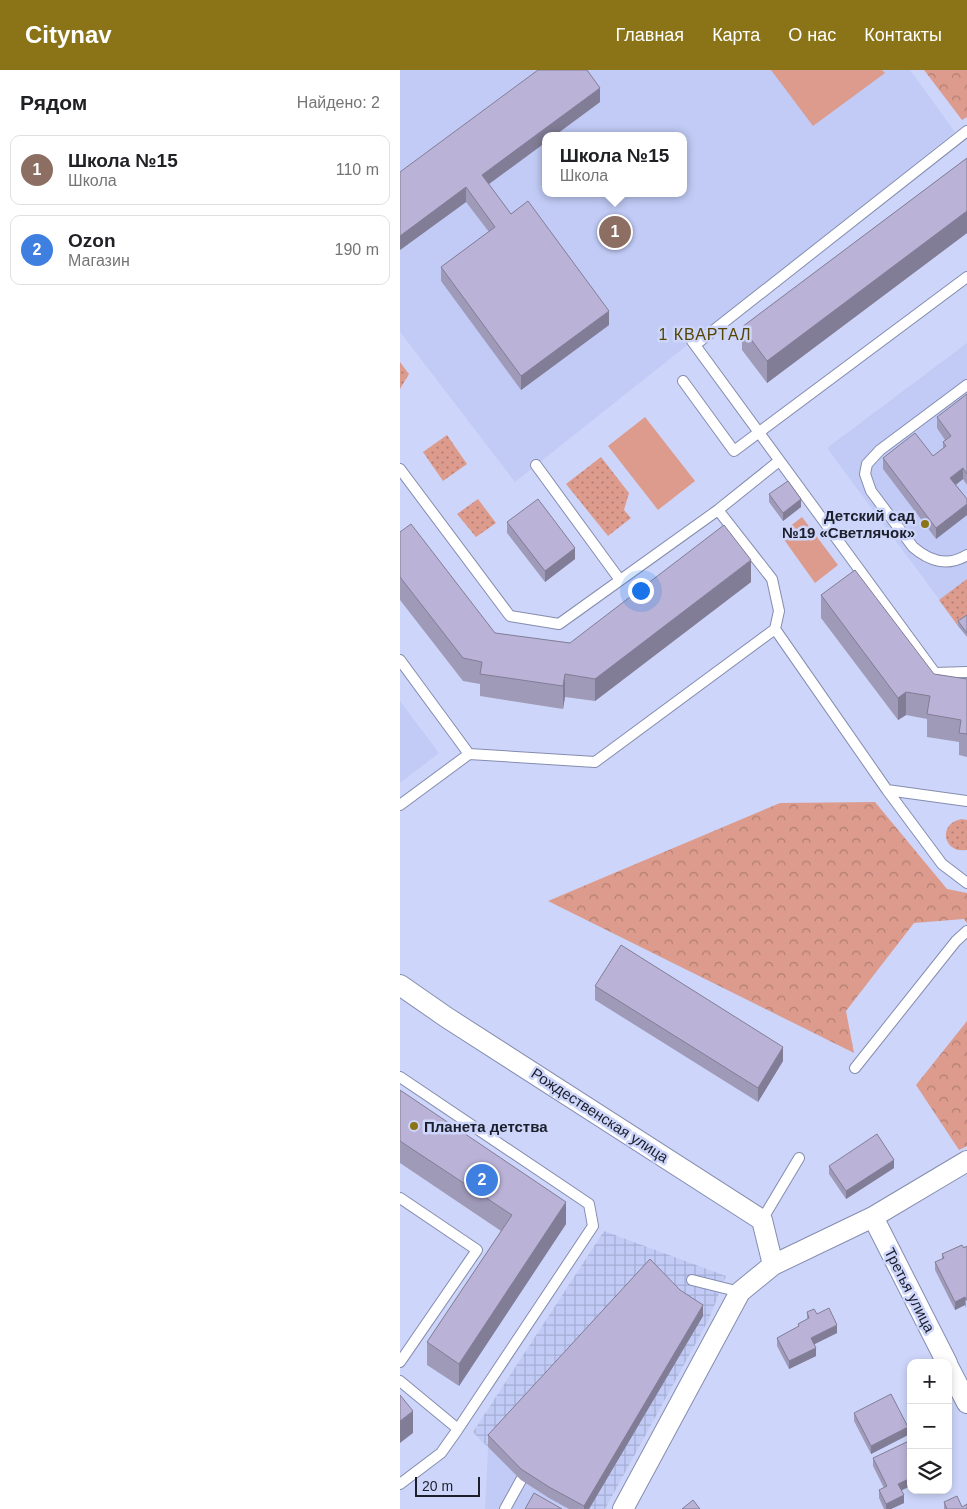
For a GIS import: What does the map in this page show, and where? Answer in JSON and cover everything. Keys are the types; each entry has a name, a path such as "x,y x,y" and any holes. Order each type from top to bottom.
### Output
{"street":[{"name":"Рождественская улица","path":"400,985 762,1220"},
{"path":"623,1509 740,1292 773,1265 873,1217 967,1161"},
{"name":"Третья улица","path":"873,1217 945,1359"},
{"path":"762,1220 773,1265"},
{"name":"Третья улица","path":"952,1372 967,1403"}],"lane":[{"path":"967,131 693,343 935,674 967,672"},
{"path":"684,381 734,451 967,277"},
{"path":"967,385 880,450 867,464 865,474 871,491 913,547 921,554 932,560 943,561 954,560 967,554"},
{"path":"400,469 510,616 559,624 718,510 779,461"},
{"path":"536,465 620,580"},
{"path":"400,805 469,754 595,762 775,629 779,611 772,579 718,510"},
{"path":"775,629 887,790 942,864 967,883"},
{"path":"400,660 469,754"},
{"path":"887,790 967,801"},
{"path":"855,1068 956,941 967,930"},
{"path":"400,1077 589,1204 593,1226 441,1452 400,1484"},
{"path":"762,1220 799,1158"},
{"path":"400,1198 477,1250 400,1362"},
{"path":"692,1280 740,1292"},
{"path":"400,1381 458,1429"},
{"path":"505,1509 521,1480"}],"shaded area":[{"path":"400,70 910,70 955,132 515,482 400,332"},
{"name":"Детский сад №19 «Светлячок»","path":"967,343 967,637 827,448"},
{"path":"400,701 439,753 400,783"},
{"path":"604,1231 726,1276 709,1319 605,1509 569,1509 549,1498 481,1441 473,1432"},
{"path":"488,1447 569,1509 485,1509"}],"green space":[{"path":"771,70 882,70 885,73 813,126"},
{"path":"924,70 967,70 967,117 962,120"},
{"path":"400,362 409,374 400,389"},
{"path":"645,417 695,481 658,510 608,446"},
{"path":"447,435 467,464 443,481 423,452"},
{"path":"601,457 629,493 624,510 631,518 608,536 566,484"},
{"path":"478,499 496,523 476,537 457,514"},
{"path":"802,517 838,565 815,583 780,534"},
{"path":"967,579 967,619 958,626 939,600"},
{"path":"875,802 947,889 967,893 967,923 964,919 914,923 846,1011 854,1053 548,901 780,803"},
{"path":"962,819 967,820 967,850 959,850 953,847 946,838 949,826"},
{"path":"967,1021 967,1146 959,1150 916,1085"}],"building":[{"path":"538,70 587,70 600,88 482,175 511,214 528,201 609,311 521,376 441,267 495,227 466,187 400,236 400,172"},
{"path":"967,158 967,211 767,361 742,327"},
{"path":"967,394 967,474 963,468 950,478 967,499 967,504 936,528 883,458 915,433 933,456 946,446 943,442 951,436 937,417"},
{"path":"788,481 801,499 783,513 769,494"},
{"path":"538,499 575,548 545,571 507,522"},
{"path":"411,524 495,633 570,643 724,525 751,560 595,679 565,674 563,686 480,674 482,662 463,658 400,577 400,532"},
{"path":"855,570 934,674 967,679 967,734 959,733 961,720 927,714 930,696 906,692 898,698 821,595"},
{"path":"967,615 967,633 958,621"},
{"path":"621,945 783,1047 758,1088 595,986"},
{"path":"400,1090 566,1202 459,1364 427,1342 512,1215 400,1141"},
{"path":"877,1134 894,1160 846,1191 829,1166"},
{"path":"962,1245 964,1248 967,1246 967,1300 965,1297 955,1302 935,1262 944,1258 942,1254"},
{"path":"650,1259 680,1290 703,1305 584,1506 521,1469 488,1435"},
{"path":"829,1308 837,1325 811,1338 816,1348 789,1361 777,1338 809,1318 807,1312 814,1309 817,1314"},
{"path":"891,1394 907,1428 871,1446 854,1413"},
{"path":"400,1395 413,1411 400,1421"},
{"path":"907,1442 907,1480 898,1484 904,1495 886,1504 879,1490 887,1486 873,1458"},
{"path":"534,1493 562,1509 525,1509"},
{"path":"957,1496 962,1507 967,1504 967,1509 947,1509 944,1502"},
{"path":"693,1500 700,1509 682,1509"}],"place":[{"name":"Школа №15","path":"615,232"},
{"name":"Детский сад №19 «Светлячок»","path":"925,524"},
{"name":"Планета детства","path":"414,1126"},
{"name":"Ozon","path":"482,1180"}],"district":[{"name":"1 КВАРТАЛ","path":"705,334"}]}
